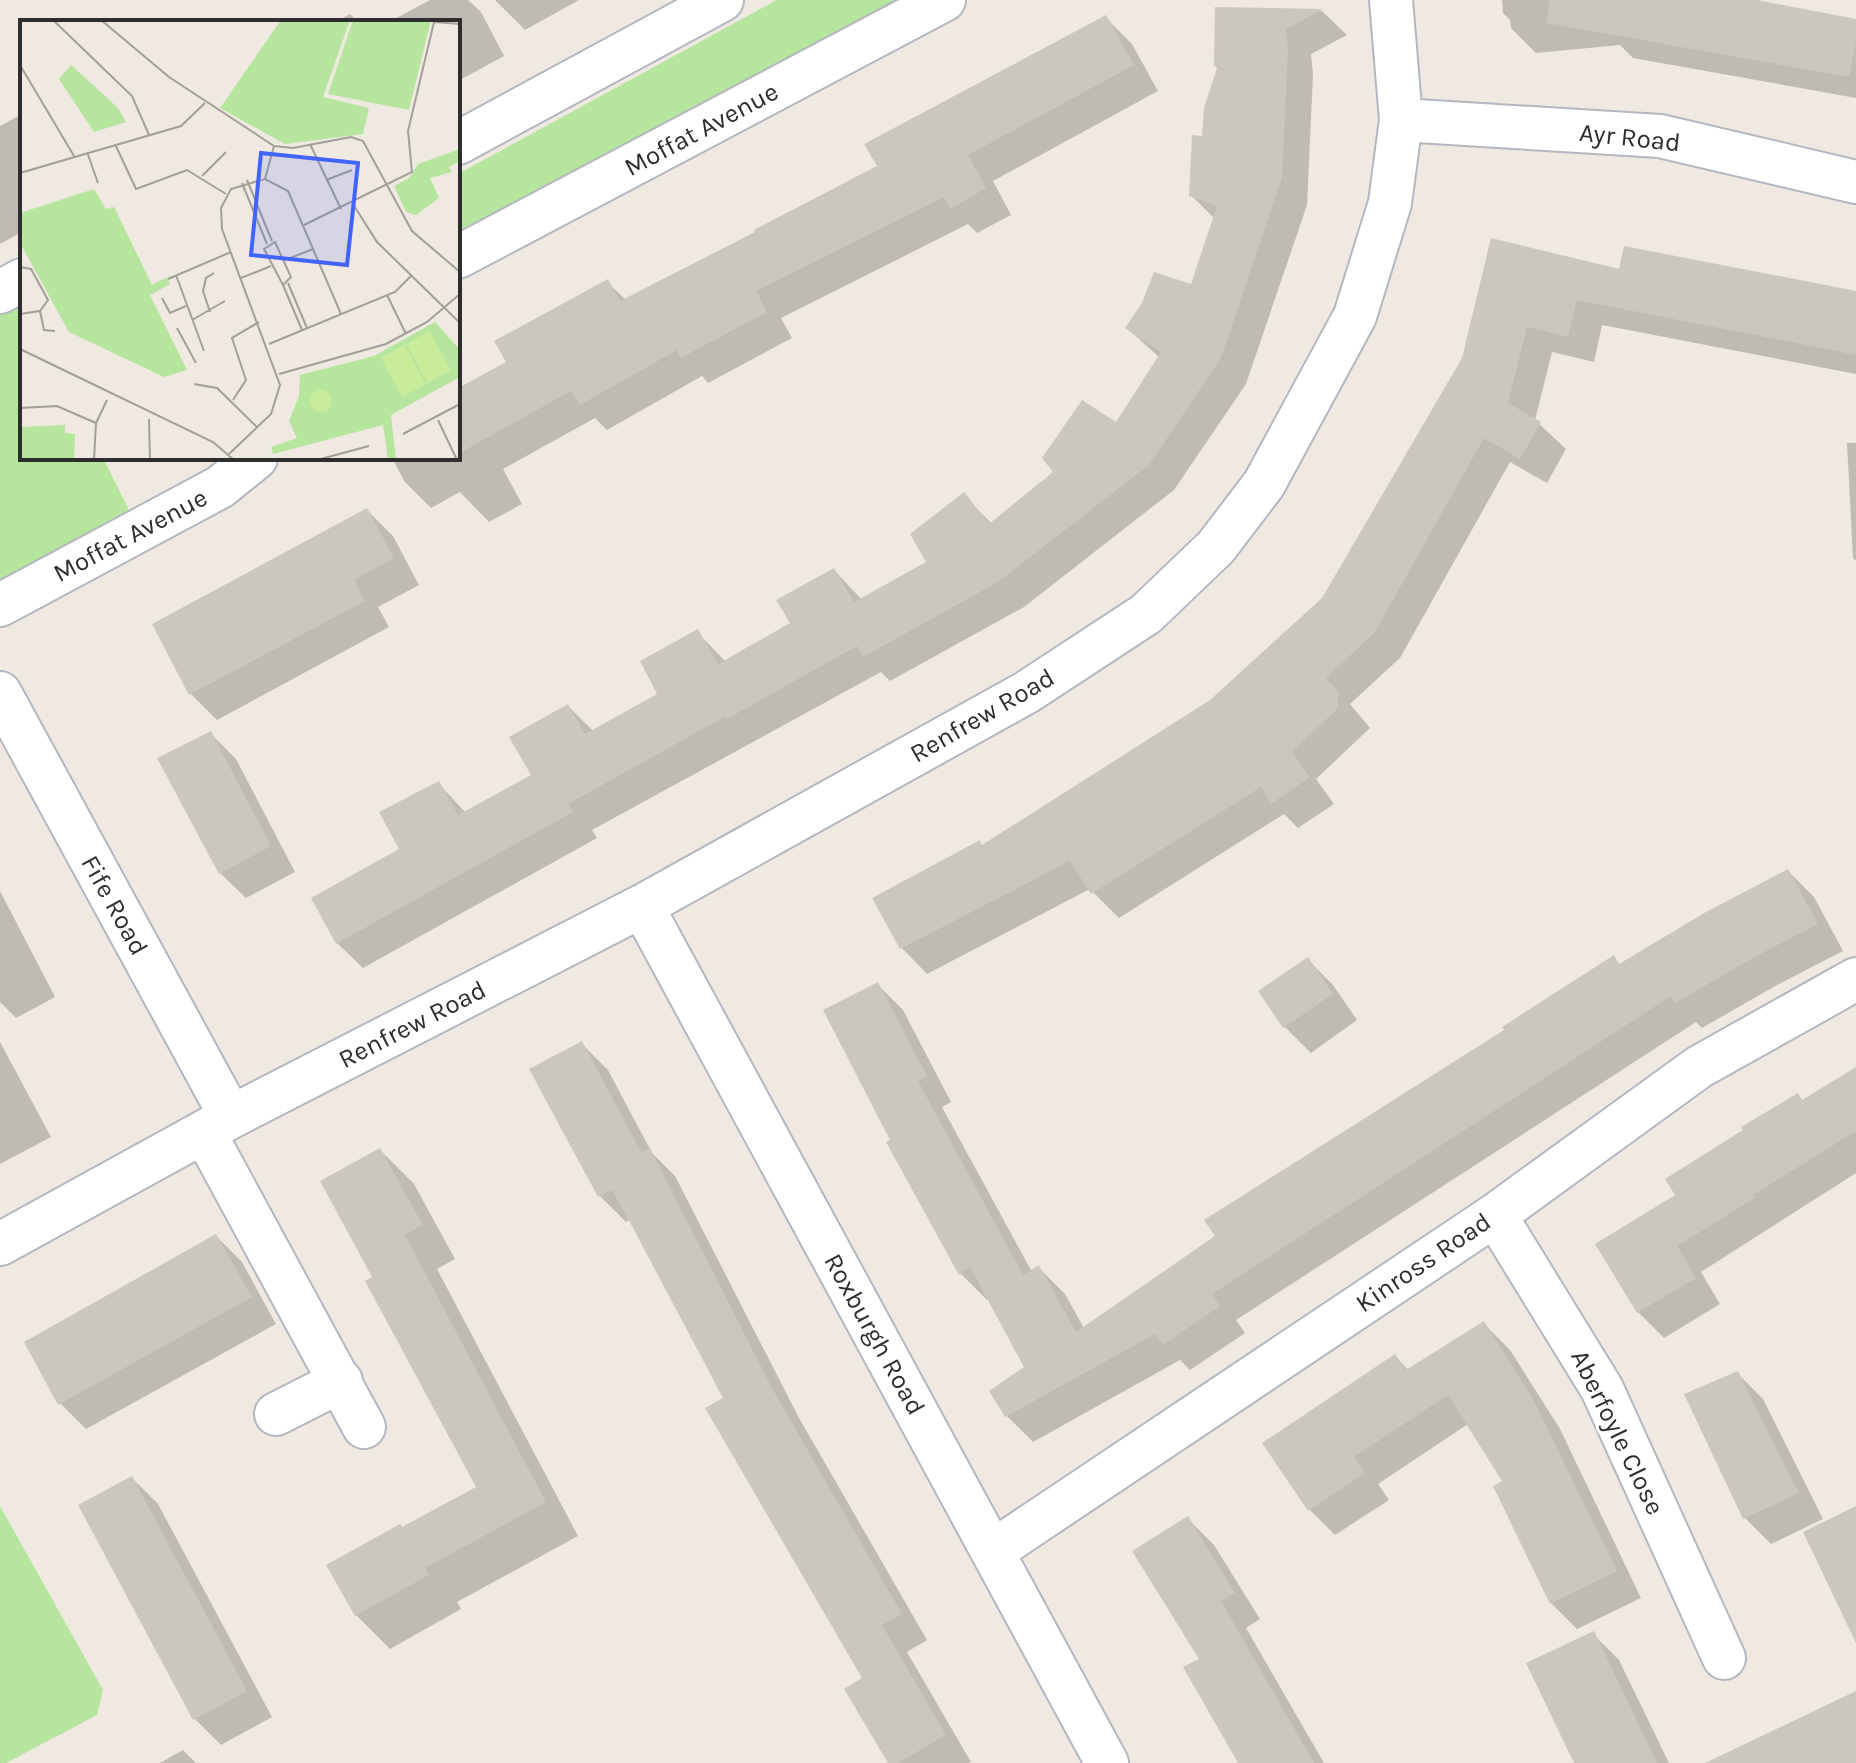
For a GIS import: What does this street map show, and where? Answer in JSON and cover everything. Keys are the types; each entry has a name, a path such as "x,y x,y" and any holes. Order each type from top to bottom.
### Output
{"street":[{"path":"460,142 722,0"},
{"name":"Moffat Avenue","path":"460,256 944,0"},
{"name":"Renfrew Road","path":"0,1244 217,1125 642,906 1027,692 1146,614 1216,547 1264,484 1355,316 1390,203 1401,120 1391,0"},
{"name":"Ayr Road","path":"1401,120 1660,136 1856,182"},
{"path":"0,292 20,281"},
{"name":"Moffat Avenue","path":"0,605 220,487 254,460"},
{"name":"Fife Road","path":"0,693 217,1125"},
{"name":"Roxburgh Road","path":"642,906 993,1551 1100,1760"},
{"name":"Kinross Road","path":"993,1551 1495,1215 1699,1067 1856,979"},
{"path":"217,1125 364,1427"},
{"name":"Aberfoyle Close","path":"1495,1215 1602,1389 1724,1658"},
{"path":"276,1414 341,1381"}],"green space":[{"path":"777,0 896,0 460,234 460,173"},
{"path":"20,303 20,460 104,460 129,510 0,581 0,308"},
{"path":"0,1506 103,1690 97,1715 6,1763 0,1763"}],"building":[{"path":"1549,0 1757,0 1856,19 1856,42 1849,77 1547,23"},
{"path":"1215,7 1323,9 1286,29 1288,49 1282,178 1221,358 1149,465 998,582 863,657 857,646 727,719 726,716 568,804 573,812 336,944 311,898 399,849 379,812 439,781 458,815 531,775 509,737 568,704 585,734 657,694 640,661 698,629 718,664 790,623 776,600 834,568 854,602 926,562 910,534 964,492 989,524 1053,472 1042,458 1082,400 1116,422 1161,352 1125,328 1142,303 1154,272 1191,284 1217,206 1189,196 1192,135 1202,136 1204,108 1218,65 1214,67"},
{"path":"1106,15 1134,65 968,155 986,188 950,209 944,197 756,291 767,312 681,358 677,350 580,405 571,391 460,453 460,387 506,362 494,341 608,279 620,301 755,232 877,166 864,144"},
{"path":"1491,238 1619,269 1624,246 1856,291 1856,355 1577,300 1568,337 1527,327 1508,403 1541,422 1520,459 1484,438 1375,632 1326,678 1338,692 1338,708 1292,752 1310,777 1271,804 1261,787 1091,894 1070,861 900,949 872,898 980,840 982,845 1210,700 1322,598 1462,358"},
{"path":"367,508 394,558 354,580 365,601 189,695 152,624"},
{"path":"211,731 271,846 219,874 157,758"},
{"path":"1788,869 1818,924 1675,1003 1671,996 1212,1294 1220,1306 1163,1345 1155,1334 1005,1417 989,1391 1024,1367 970,1267 959,1275 886,1142 890,1140 823,1010 878,982 927,1076 918,1081 1023,1275 1039,1265 1076,1332 1215,1236 1204,1220 1504,1030 1502,1027 1614,955 1619,964 1706,912"},
{"path":"1308,957 1333,994 1283,1028 1258,991"},
{"path":"582,1041 641,1152 650,1148 773,1390 902,1614 882,1625 946,1735 898,1763 888,1763 844,1689 862,1678 705,1408 723,1398 632,1226 612,1190 598,1197 529,1069"},
{"path":"1856,1067 1856,1131 1677,1246 1696,1278 1637,1313 1595,1244 1675,1195 1665,1179 1743,1130 1741,1127 1798,1093 1802,1100"},
{"path":"380,1148 423,1225 405,1235 546,1502 425,1568 429,1575 355,1616 326,1565 476,1487 365,1281 372,1277 320,1181"},
{"path":"216,1234 252,1297 58,1405 24,1342"},
{"path":"1484,1321 1534,1401 1617,1571 1550,1604 1493,1486 1502,1481 1448,1395 1354,1457 1365,1473 1308,1511 1262,1443 1395,1354 1406,1370"},
{"path":"1738,1371 1799,1493 1743,1519 1684,1394"},
{"path":"132,1476 247,1691 193,1720 78,1505"},
{"path":"1856,1506 1856,1643 1803,1532"},
{"path":"1188,1516 1235,1593 1221,1601 1314,1763 1238,1763 1183,1667 1199,1659 1132,1551"},
{"path":"1594,1631 1657,1763 1574,1763 1526,1663"},
{"path":"1856,1691 1856,1763 1705,1763"}]}
